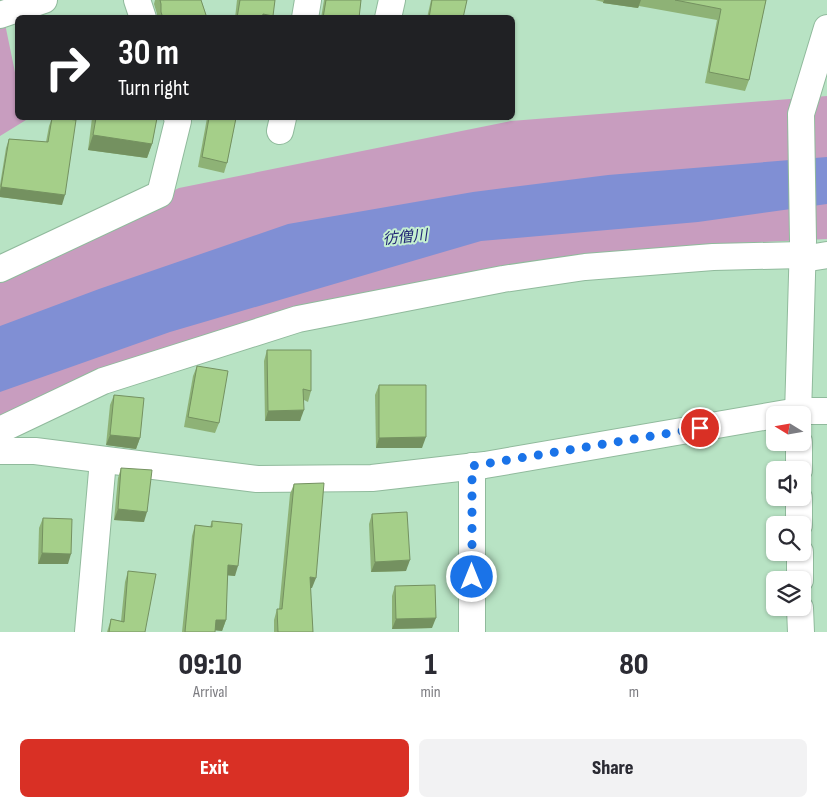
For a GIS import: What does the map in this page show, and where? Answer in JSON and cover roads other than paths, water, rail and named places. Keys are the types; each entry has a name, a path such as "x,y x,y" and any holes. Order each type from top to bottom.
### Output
{"street":[{"path":"0,15 44,0"},
{"path":"137,0 142,15"},
{"path":"306,15 308,0"},
{"path":"389,15 392,0"},
{"path":"799,406 811,250 801,114 827,28"},
{"path":"0,268 160,194 178,120"},
{"path":"0,430 103,382 298,318 503,279 585,266 811,250"},
{"path":"811,412 827,411"},
{"path":"0,451 35,451 257,480 372,478 472,466 766,418"},
{"path":"88,632 103,460"},
{"path":"472,466 472,632"},
{"path":"800,616 800,632"}],"water":[{"name":"彷僧川","path":"827,157 827,204 698,222 481,241 170,332 0,392 0,326 99,289 288,224 473,192 608,175"}]}
